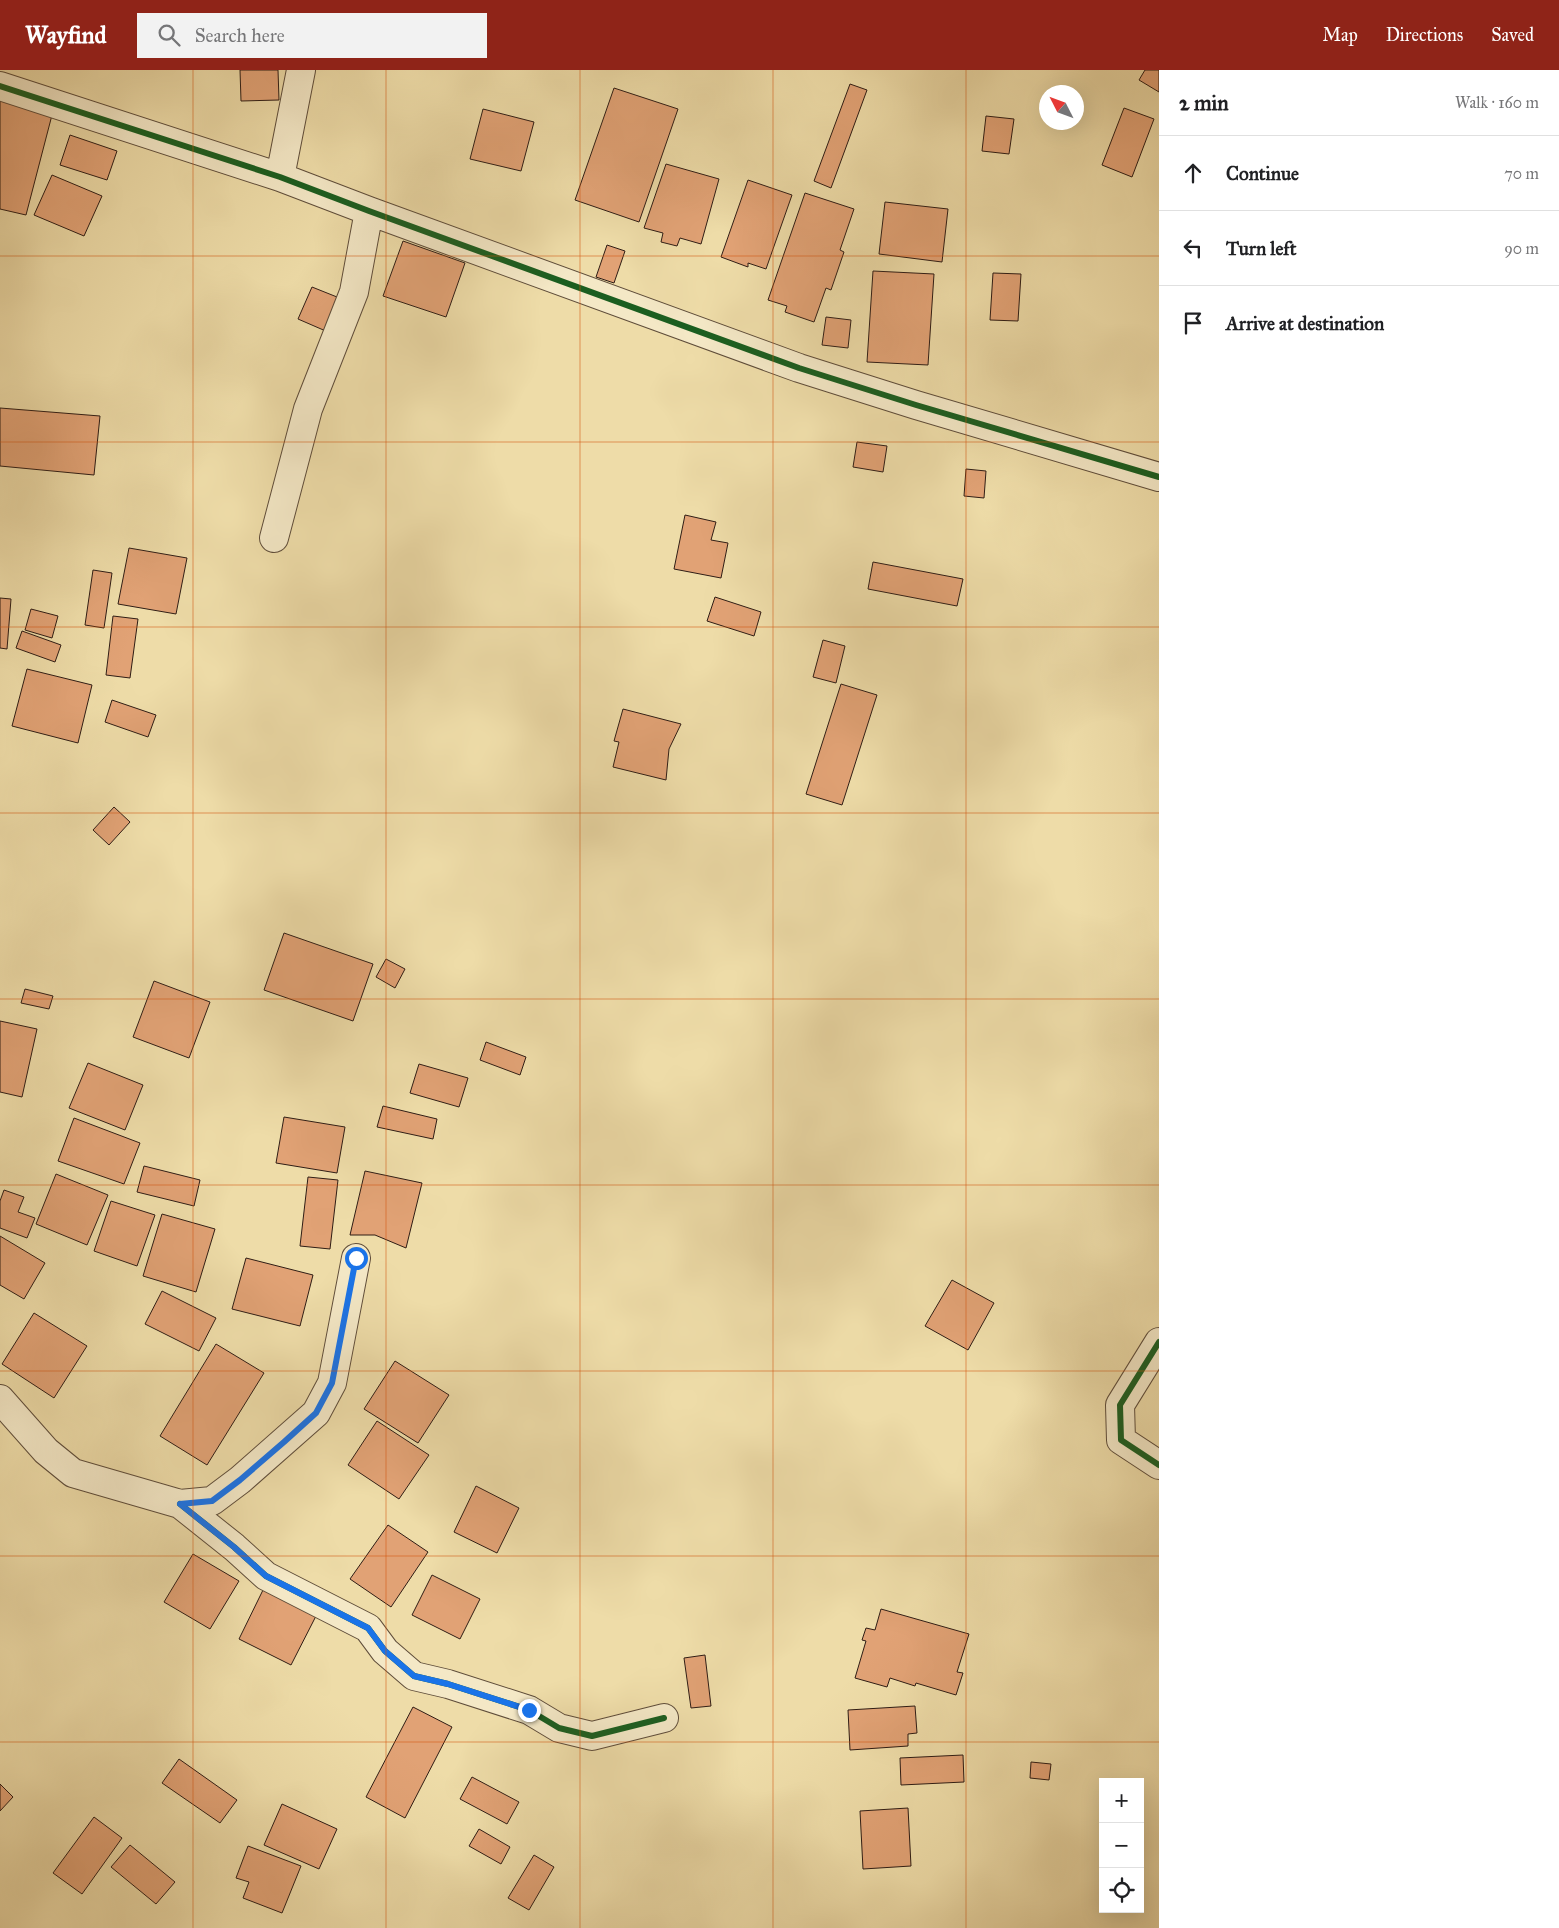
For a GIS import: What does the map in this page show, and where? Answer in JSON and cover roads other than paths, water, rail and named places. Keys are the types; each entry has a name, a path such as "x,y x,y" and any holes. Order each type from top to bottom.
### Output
{"street":[{"path":"280,177 301,70"},
{"path":"0,86 280,177 799,368 916,405 1159,477"},
{"path":"274,538 308,409 354,292 370,211"},
{"path":"0,1399 46,1452 73,1473 180,1504 212,1501 247,1474 316,1413 332,1383 356,1258"},
{"path":"1159,1342 1120,1405 1121,1440 1159,1465"},
{"path":"180,1504 234,1547 266,1576 368,1628 385,1651 414,1676 448,1684 529,1710 559,1728 592,1736 664,1718"}]}
